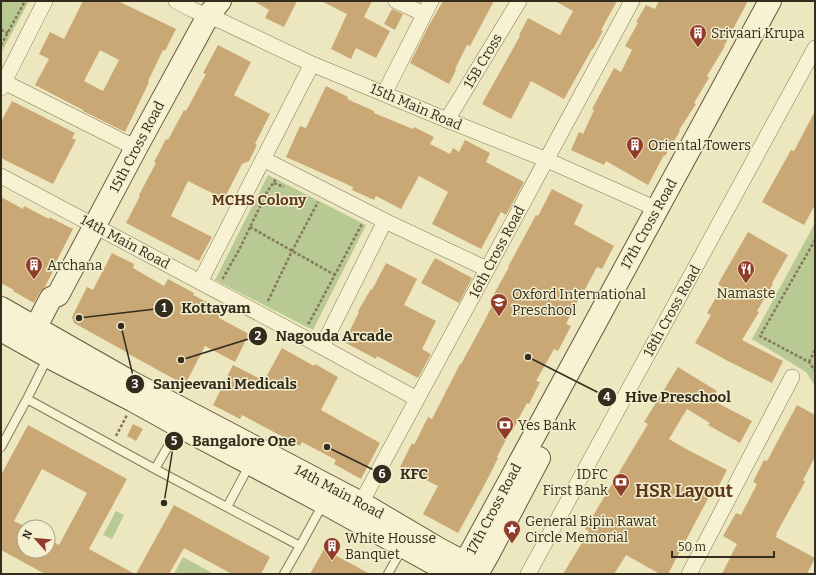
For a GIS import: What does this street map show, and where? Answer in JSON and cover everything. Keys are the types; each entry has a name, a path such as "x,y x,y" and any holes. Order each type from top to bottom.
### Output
{"main road":[{"name":"17th Cross Road","path":"470,571 657,209 770,1"},
{"name":"17th Cross Road","path":"470,571 489,553 678,196 785,1"},
{"name":"15th Cross Road","path":"39,343 62,303 58,295 94,226 214,9"},
{"name":"14th Main Road","path":"1,308 39,343 121,394 403,546 470,571"},
{"name":"14th Main Road","path":"1,330 39,343 129,381 362,503 439,549 470,571"}],"street":[{"path":"45,1 3,85 136,148"},
{"name":"15th Main Road","path":"176,1 214,9 221,21 312,64 547,160 657,209"},
{"path":"396,1 424,14"},
{"path":"384,94 431,1"},
{"name":"15B Cross","path":"447,120 519,1"},
{"name":"16th Cross Road","path":"362,503 417,398 632,1"},
{"name":"18th Cross Road","path":"528,574 815,48"},
{"path":"200,282 312,64"},
{"path":"263,159 385,221 487,269"},
{"name":"14th Main Road","path":"1,176 417,398"},
{"path":"322,347 385,221"},
{"path":"688,574 792,377"}],"lane":[{"path":"1,447 27,399 39,343"},
{"path":"27,399 300,546"},
{"path":"155,469 179,426"},
{"path":"227,507 243,475 251,463"},
{"path":"284,574 324,503"},
{"path":"388,574 403,546"}],"path":[{"path":"1,45 25,1"},
{"path":"1,30 8,32"},
{"path":"223,278 239,250 267,192 274,182 286,188"},
{"path":"268,301 318,202 311,200"},
{"path":"309,323 362,223 357,221"},
{"path":"250,227 335,275"},
{"path":"815,240 760,336 809,362 815,371"},
{"path":"809,362 815,350"},
{"path":"111,445 128,413"}],"green space":[{"path":"1,1 29,1 1,53"},
{"path":"268,175 366,225 313,330 215,280"},
{"path":"815,223 815,386 806,372 752,339"},
{"path":"116,511 124,515 112,539 103,535"},
{"path":"183,557 214,574 174,574"}],"building":[{"path":"83,1 118,1 176,29 165,51 163,50 125,132 35,85 49,59 39,54 50,32 64,39","holes":["100,50 119,60 103,91 84,81"]},
{"path":"254,1 297,1 284,27 265,18 269,10"},
{"path":"321,1 372,1 364,17 390,31 376,58 356,48 351,59 331,49 347,14"},
{"path":"443,1 494,1 470,46 467,45 449,84 410,63"},
{"path":"555,1 617,1 601,30 603,31 564,99 531,81 511,119 482,104 520,36 519,35 528,18 560,35 573,11"},
{"path":"659,1 748,1 725,46 707,76 709,78 694,103 696,104 679,130 680,131 665,156 664,155 648,185 606,161 604,165 571,150 579,132 583,134 594,110 592,109 614,68 621,72 632,50 625,46 646,5 655,9"},
{"path":"392,9 403,14 395,30 384,24"},
{"path":"218,45 251,62 234,95 270,114 255,144 257,145 249,161 242,164 224,199 188,181 171,216 212,237 199,261 126,223 156,163 154,162 184,110 186,111 206,74 203,73"},
{"path":"326,86 348,97 347,99 374,111 374,113 413,129 414,127 434,137 430,144 450,154 453,148 459,152 465,140 490,153 486,162 524,182 506,215 501,212 481,249 432,224 448,192 419,176 401,209 376,196 374,200 352,190 353,187 286,157 300,126 306,128"},
{"path":"12,101 75,133 72,138 76,140 53,184 1,158 1,122"},
{"path":"815,111 815,205 804,225 762,202 791,150 794,151"},
{"path":"552,189 583,205 574,224 614,246 602,269 597,267 584,291 583,290 566,324 571,326 558,351 554,349 536,381 540,382 529,404 527,403 512,431 511,430 485,484 458,533 423,514 438,486 400,467 412,443 414,445 428,417 432,419 497,296 494,294 508,267"},
{"path":"1,197 23,209 24,206 73,229 44,289 40,292 34,303 1,283"},
{"path":"748,232 788,255 757,311 759,312 742,340 783,361 772,383 695,343 711,315 707,313 722,287 718,284"},
{"path":"112,253 134,264 133,268 164,286 168,279 194,293 193,295 223,310 219,318 249,334 235,362 205,346 185,385 74,323 72,317 87,287 93,290"},
{"path":"435,258 472,278 459,303 421,283"},
{"path":"386,263 417,279 404,305 436,321 422,349 431,354 418,378 377,356 376,359 344,342 359,312 358,311 371,289 372,290"},
{"path":"282,348 314,366 315,364 338,377 321,410 380,443 361,479 334,464 336,460 302,442 300,446 242,415 240,419 213,405 233,365 264,381"},
{"path":"678,367 717,391 712,400 752,421 740,443 708,425 710,423 687,409 669,439 727,470 715,493 712,491 668,574 660,574 626,555 614,574 563,574 589,531 585,529 648,424 644,422"},
{"path":"797,405 815,415 815,457 803,480 805,482 776,534 776,537 815,558 807,574 722,574 737,544 723,536 736,513 741,515 757,484 753,482 764,460 767,461"},
{"path":"133,424 143,429 136,441 127,436"},
{"path":"28,425 127,479 89,549 135,574 45,574 18,559 56,559 56,543 59,545 87,493 42,469 14,521 16,522 16,558 1,550 1,475"},
{"path":"174,505 270,557 261,574 232,574 184,548 169,574 136,574"},
{"name":"White Housse Banquet","path":"324,549 370,574 310,574"}],"place":[{"name":"Srivaari Krupa","path":"698,48"},
{"name":"Oriental Towers","path":"635,160"},
{"name":"Archana","path":"34,280"},
{"name":"Namaste","path":"746,284"},
{"name":"Oxford International Preschool","path":"499,317"},
{"name":"Kottayam","path":"79,318"},
{"name":"Sanjeevani Medicals","path":"121,326"},
{"name":"Hive Preschool","path":"528,357"},
{"name":"Nagouda Arcade","path":"181,360"},
{"name":"Yes Bank","path":"505,440"},
{"name":"KFC","path":"327,447"},
{"name":"IDFC First Bank","path":"621,497"},
{"name":"Bangalore One","path":"164,503"},
{"name":"General Bipin Rawat Circle Memorial","path":"512,544"},
{"name":"White Housse Banquet","path":"332,561"}],"district":[{"name":"MCHS Colony","path":"259,200"},
{"name":"HSR Layout","path":"684,491"}]}
